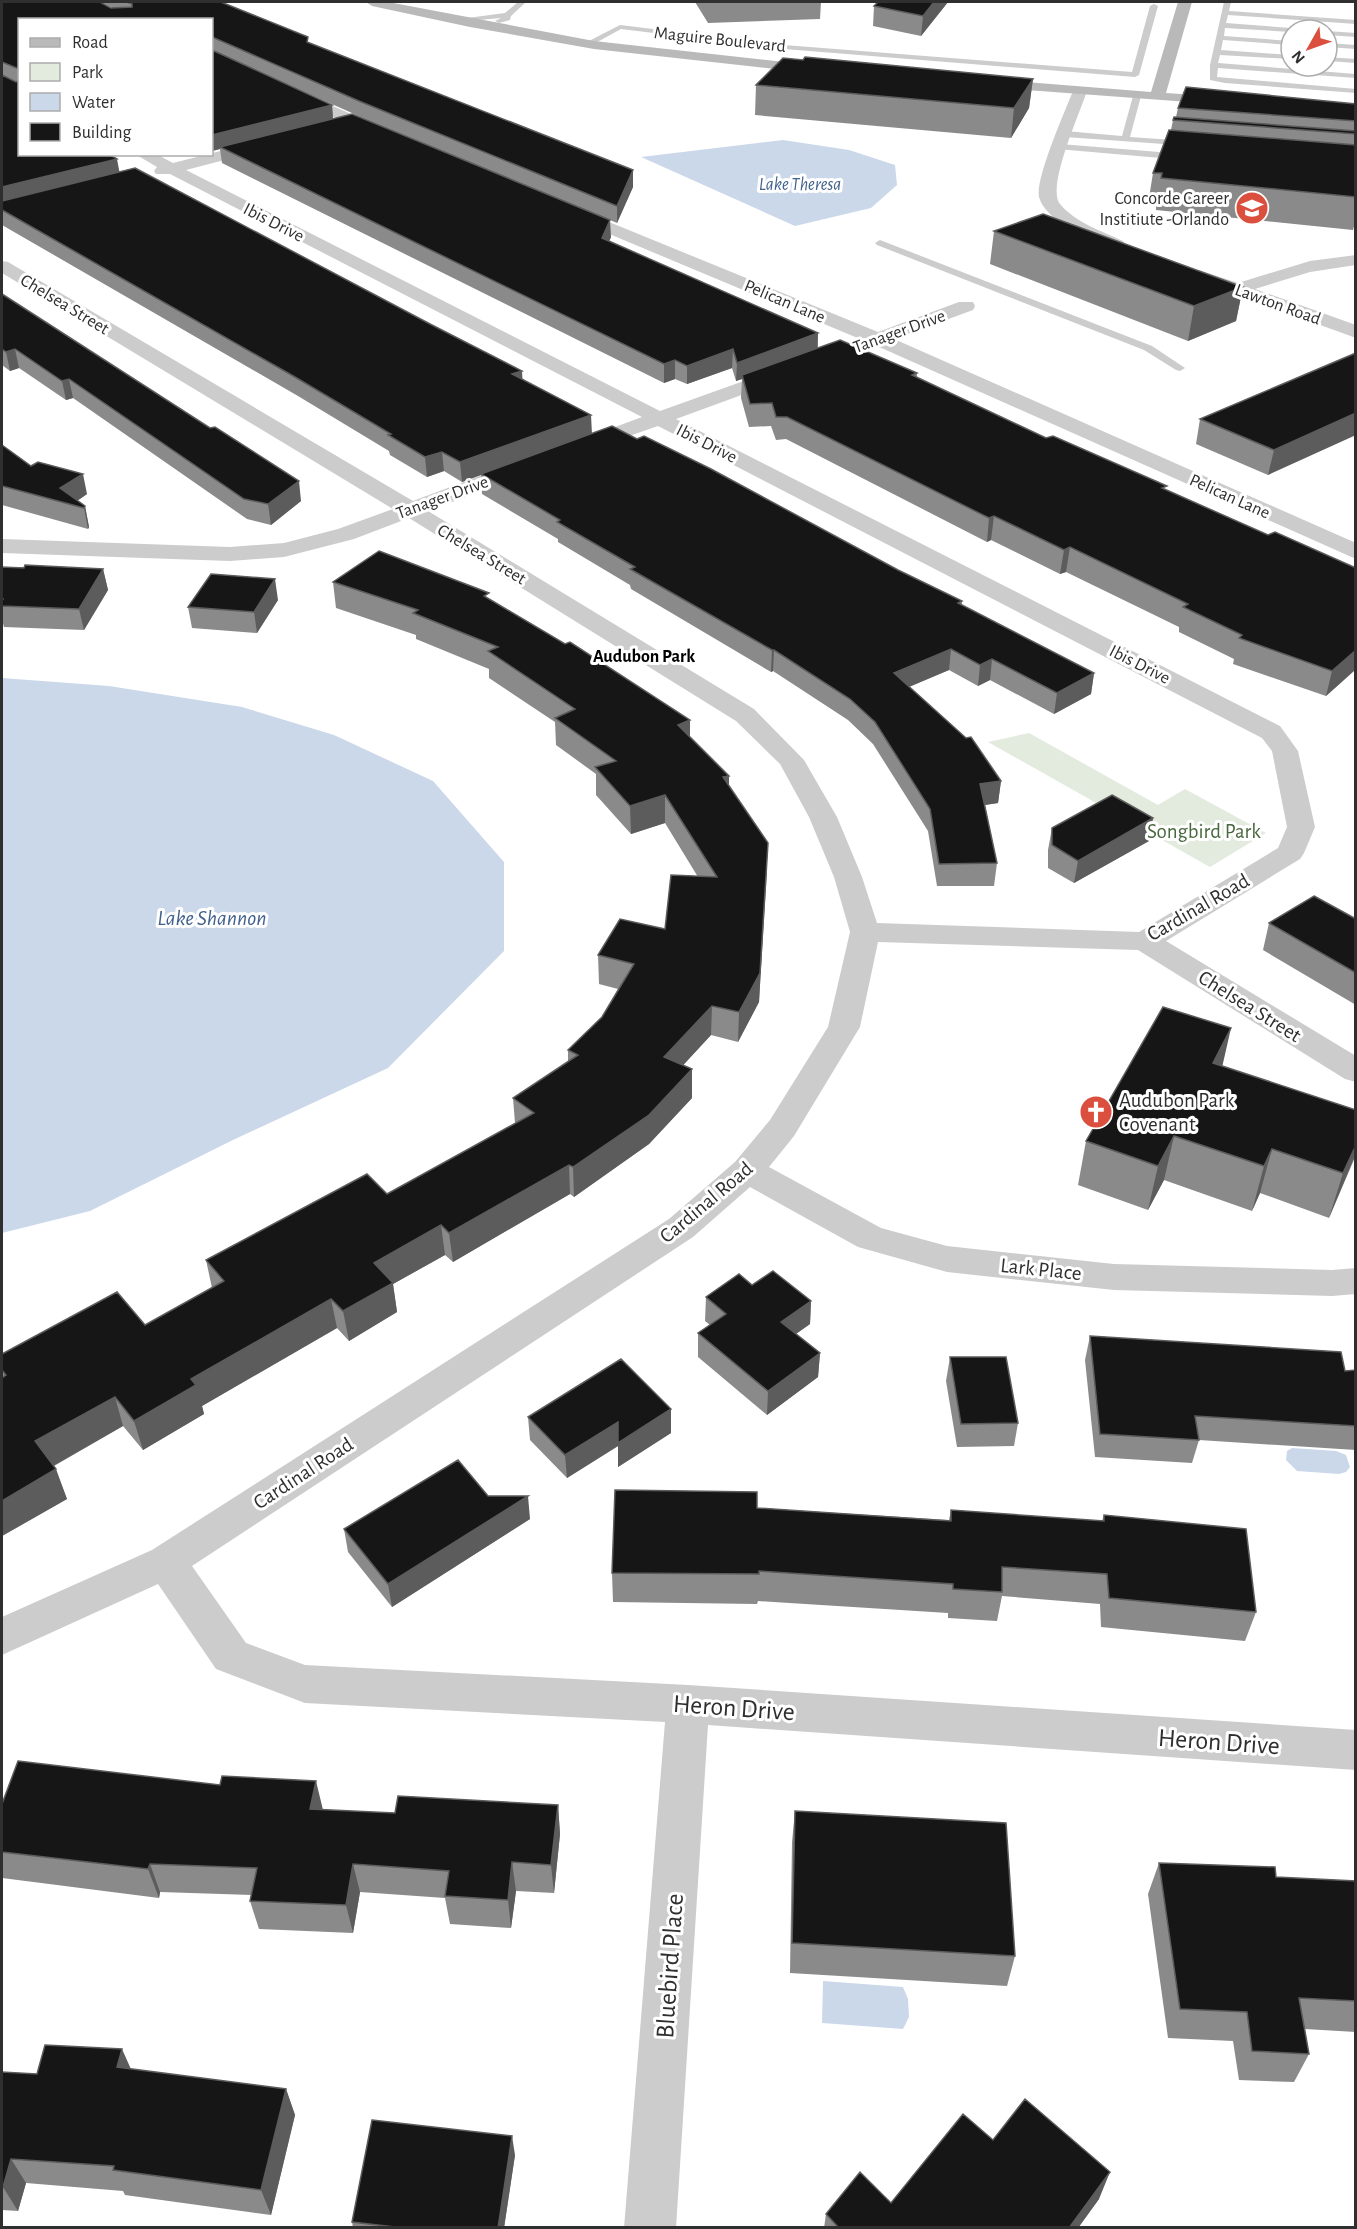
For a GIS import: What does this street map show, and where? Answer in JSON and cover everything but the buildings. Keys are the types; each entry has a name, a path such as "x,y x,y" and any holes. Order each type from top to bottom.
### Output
{"street":[{"name":"Maguire Boulevard","path":"372,2 587,44 612,44 832,71"},
{"path":"1157,97 1185,2"},
{"path":"213,57 399,140"},
{"path":"974,82 1239,103"},
{"path":"1080,91 1047,185 1047,196 1053,207 1080,229 1131,250"},
{"path":"332,128 356,122"},
{"path":"148,174 275,142"},
{"name":"Ibis Drive","path":"147,156 1271,732"},
{"name":"Pelican Lane","path":"551,203 877,339 1356,552"},
{"path":"1238,289 1288,271 1335,261 1356,260"},
{"name":"Chelsea Street","path":"2,266 410,509 745,715 791,760 797,770 827,827 848,877 865,932"},
{"name":"Lawton Road","path":"1184,269 1356,332"},
{"name":"Tanager Drive","path":"844,351 966,306"},
{"path":"562,453 800,367"},
{"name":"Tanager Drive","path":"2,546 230,554 284,550 346,534 541,461"},
{"name":"Cardinal Road","path":"2,1637 166,1562 681,1228 747,1170 782,1128 844,1027 865,932 1145,941 1290,853 1301,827 1285,751 1271,732"},
{"name":"Chelsea Street","path":"1145,941 1356,1071"},
{"name":"Lark Place","path":"747,1170 870,1238 947,1259 1114,1277 1332,1283 1356,1281"},
{"name":"Heron Drive","path":"166,1562 231,1656 305,1684 688,1704 1356,1750"},
{"name":"Bluebird Place","path":"650,2228 688,1704"}],"lane":[{"path":"488,26 507,18 507,15 522,2"},
{"path":"1227,2 1212,77 1221,81 1356,91"},
{"path":"587,44 618,27 784,47 1135,75 1154,6"},
{"path":"1225,13 1356,22"},
{"path":"456,20 507,15"},
{"path":"1222,25 1279,29"},
{"path":"626,35 636,29"},
{"path":"1339,33 1356,34"},
{"path":"1220,38 1279,42"},
{"path":"1339,46 1356,47"},
{"path":"1217,52 1279,56"},
{"path":"1339,60 1356,61"},
{"path":"1214,65 1356,76"},
{"path":"1125,139 1137,96"},
{"path":"1062,141 1125,139 1194,144"},
{"path":"1062,141 1190,158"},
{"path":"880,243 1148,348 1180,368"}],"green space":[{"name":"Songbird Park","path":"1029,733 1158,805 1185,789 1266,833 1210,867 988,742"}],"water":[{"name":"Lake Theresa","path":"783,140 849,150 895,165 897,185 871,208 795,226 641,157"},
{"name":"Lake Shannon","path":"2,678 109,686 242,707 334,735 433,781 504,862 504,951 388,1068 233,1140 90,1211 2,1233"},
{"path":"1292,1448 1336,1451 1346,1455 1350,1467 1346,1472 1339,1474 1297,1471 1286,1460 1287,1451"},
{"path":"823,1981 903,1987 908,1999 909,2017 903,2029 822,2023"}],"place":[{"name":"Concorde Career Institiute -Orlando","path":"1252,208"},
{"name":"Audubon Park Covenant","path":"1096,1112"}],"district":[{"name":"Audubon Park","path":"644,656"}]}
